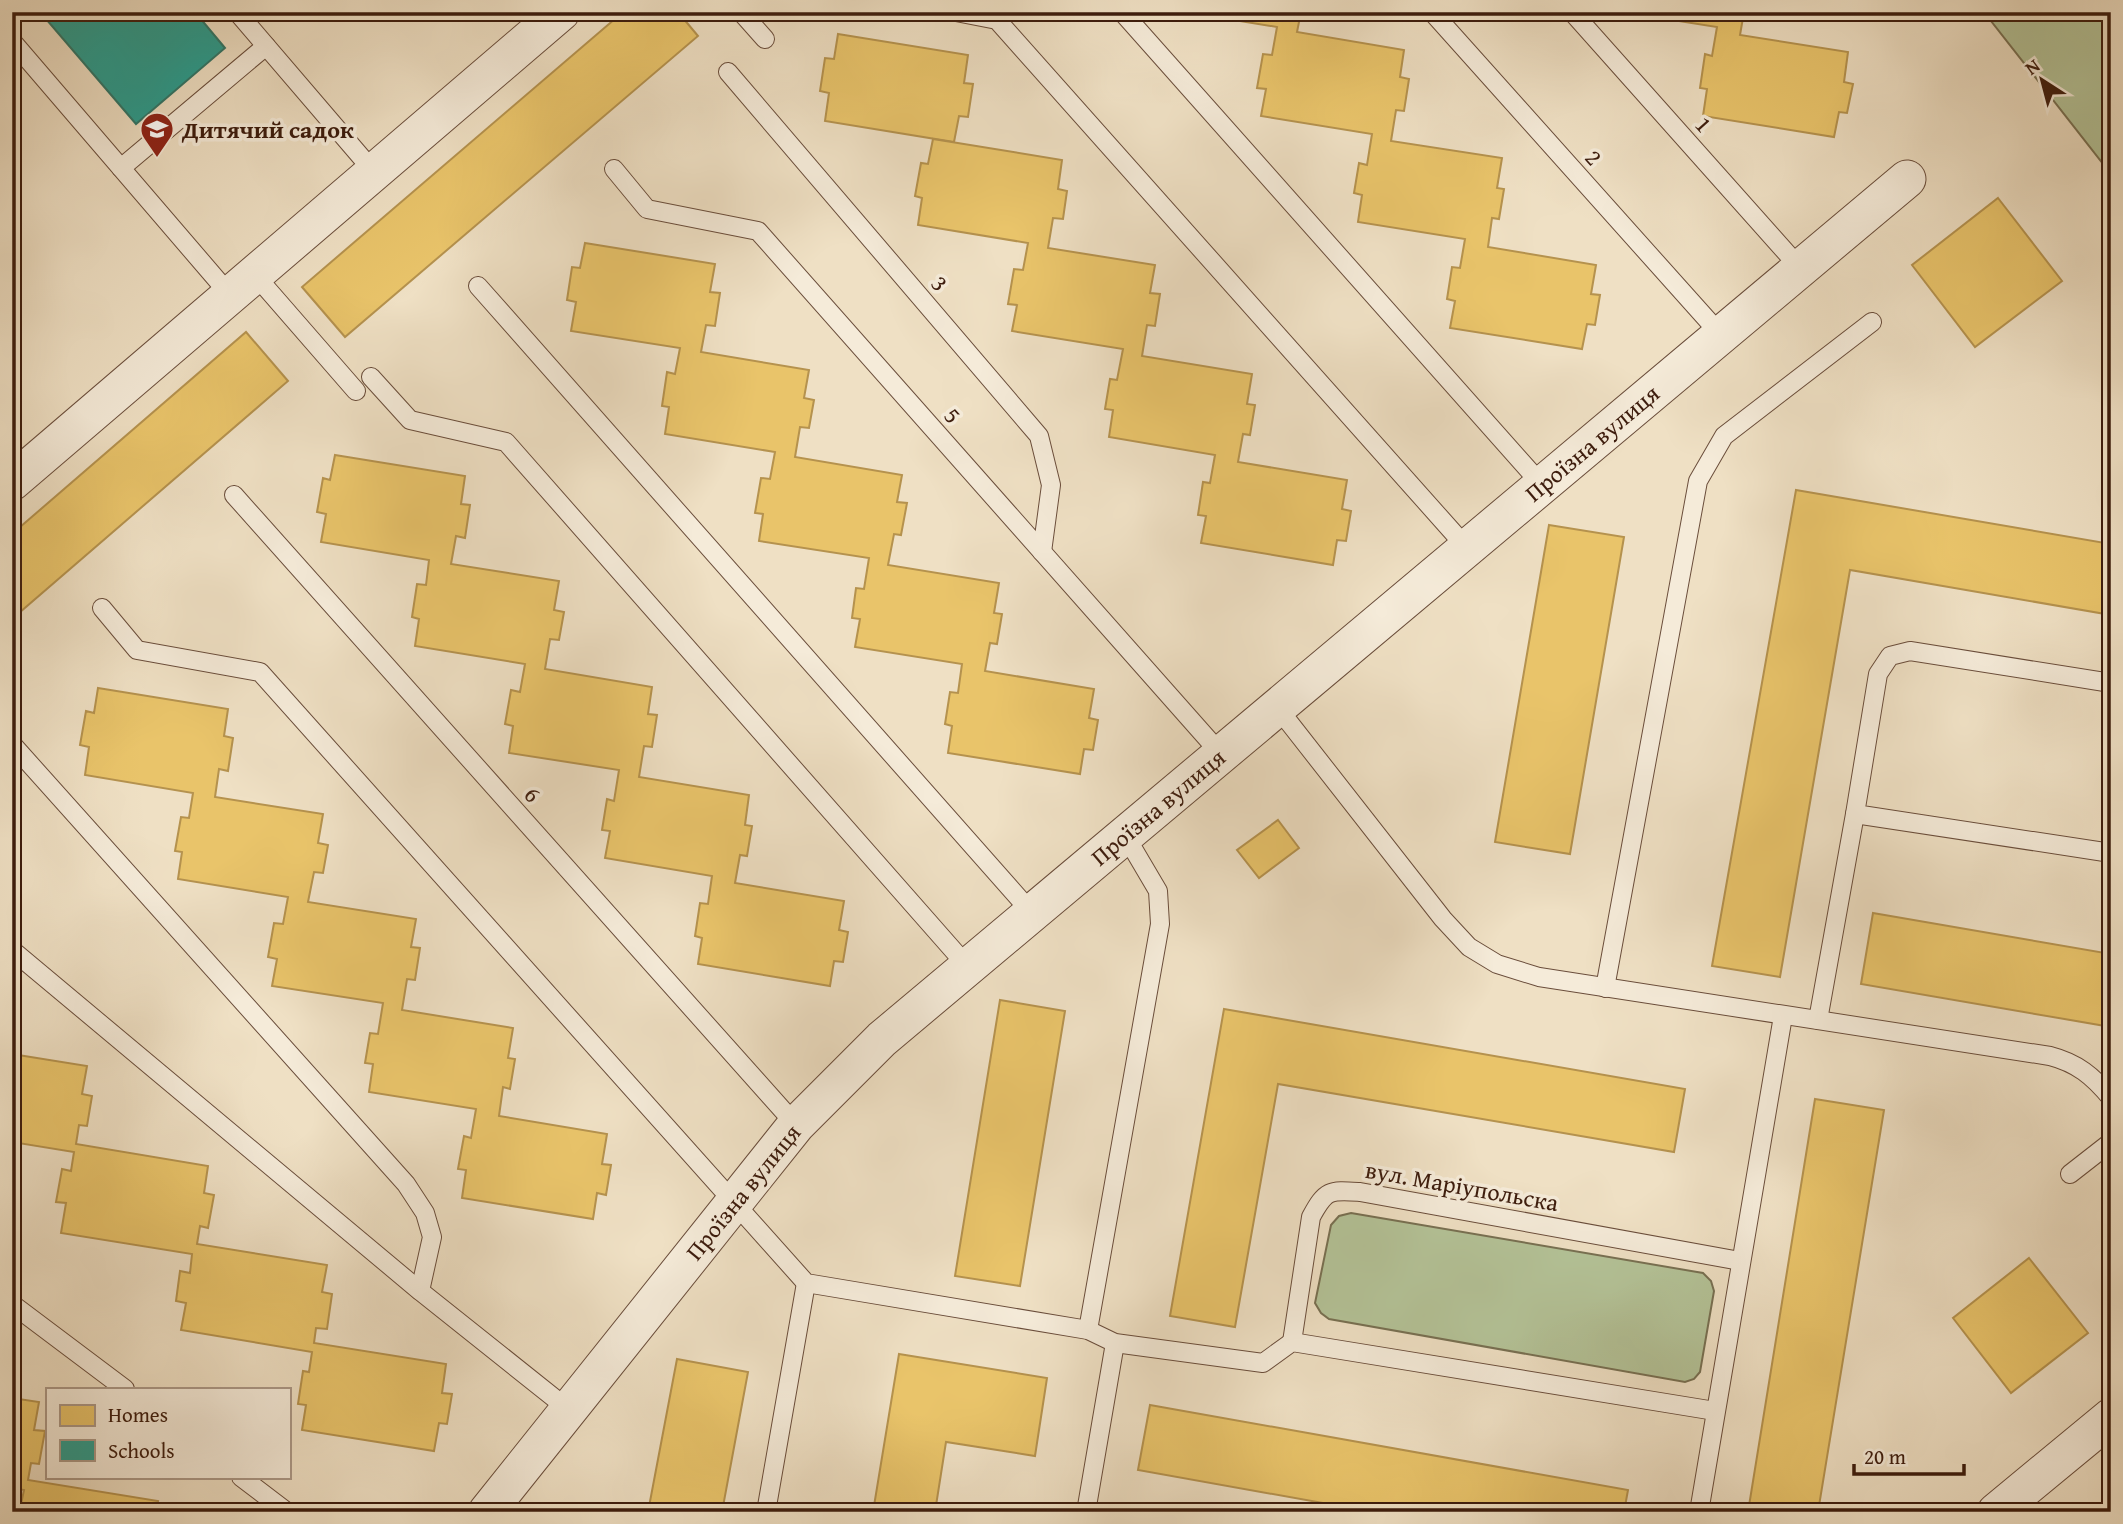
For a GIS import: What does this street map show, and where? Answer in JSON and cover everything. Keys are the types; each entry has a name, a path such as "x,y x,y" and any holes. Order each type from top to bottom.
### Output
{"street":[{"path":"12,482 561,12"},
{"name":"Проїзна вулиця","path":"487,1512 796,1125 882,1039 1907,179"},
{"path":"2011,1507 2111,1417"}],"lane":[{"path":"237,12 374,172"},
{"path":"741,12 765,40"},
{"path":"956,12 997,20 1467,548"},
{"path":"1122,12 1542,485"},
{"name":"2","path":"1432,12 1721,335"},
{"name":"1","path":"1572,12 1800,268"},
{"path":"12,41 121,168 356,391"},
{"path":"121,168 266,46"},
{"name":"3","path":"727,72 1039,436 1051,485 1042,552"},
{"name":"5","path":"614,169 648,209 758,231 1221,754"},
{"path":"478,286 1032,914"},
{"path":"1605,988 1698,481 1724,436 1872,322"},
{"path":"371,377 410,420 506,442 968,967"},
{"name":"6","path":"234,495 796,1125"},
{"path":"102,608 137,650 260,672 806,1283 1088,1330 1115,1343 1263,1363 1292,1342 1715,1411"},
{"path":"1818,1020 1878,674 1890,656 1910,651 2111,683"},
{"path":"1277,707 1435,909 1469,947 1497,964 1539,977 1605,988 2050,1056 2070,1062 2087,1073 2111,1098"},
{"path":"12,744 406,1184 425,1213 432,1237 421,1291"},
{"path":"1854,814 2111,853"},
{"path":"1088,1330 1160,924 1158,891 1125,835"},
{"path":"12,950 421,1291 568,1409"},
{"path":"1699,1512 1783,1016"},
{"path":"2070,1174 2111,1142"},
{"name":"вул. Маріупольска","path":"1292,1342 1311,1217 1321,1198 1336,1191 1360,1192 1741,1261"},
{"path":"766,1512 806,1283"},
{"path":"12,1304 124,1388"},
{"path":"1086,1512 1115,1343"},
{"path":"242,1478 287,1512"}],"green space":[{"path":"1984,12 2095,12 2111,32 2111,174"},
{"path":"1351,1213 1703,1273 1711,1281 1714,1291 1700,1372 1694,1379 1685,1382 1329,1319 1315,1303 1331,1225 1339,1216"}],"building: Homes":[{"path":"623,12 678,12 698,36 345,337 302,287"},
{"path":"1185,12 1301,12 1297,32 1404,50 1400,77 1409,79 1404,111 1396,110 1391,141 1502,158 1497,188 1504,189 1499,219 1492,218 1488,247 1596,265 1591,294 1600,295 1595,325 1587,324 1582,349 1450,328 1455,301 1447,299 1452,267 1460,268 1465,239 1358,222 1362,195 1354,193 1359,163 1367,165 1372,134 1261,116 1266,89 1257,88 1263,54 1272,55 1277,27"},
{"path":"1622,12 1744,12 1740,35 1848,52 1844,82 1853,84 1847,113 1839,112 1834,137 1703,116 1707,89 1700,88 1705,54 1712,56 1717,27"},
{"path":"838,34 968,55 964,83 973,84 968,117 959,116 954,142 825,121 829,93 820,91 825,58 834,59"},
{"path":"933,139 1062,160 1058,189 1067,191 1063,219 1053,218 1048,248 1155,265 1150,293 1160,294 1155,326 1147,325 1142,356 1252,374 1247,404 1255,405 1250,435 1243,434 1238,462 1347,480 1342,509 1351,511 1346,541 1337,540 1333,565 1201,543 1206,516 1198,515 1203,482 1210,483 1215,455 1109,437 1113,410 1105,409 1110,379 1117,380 1123,349 1012,331 1017,305 1008,304 1014,269 1023,270 1028,243 918,225 922,198 915,196 921,163 928,164"},
{"path":"1998,198 2062,281 1975,347 1912,265"},
{"path":"585,243 715,264 710,292 720,293 715,326 706,325 701,352 809,370 804,398 814,400 809,428 800,427 795,457 902,475 897,502 907,503 901,535 894,534 888,565 999,583 994,613 1002,614 997,644 990,643 985,671 1094,689 1089,718 1098,720 1093,750 1084,749 1080,774 948,753 952,726 945,724 950,692 958,693 962,664 855,647 860,619 852,618 856,588 864,589 869,558 759,541 763,514 755,513 761,478 770,479 775,452 665,434 669,407 662,406 667,372 675,374 680,348 571,331 576,302 567,300 572,267 580,268"},
{"path":"246,332 288,381 12,619 12,534"},
{"path":"335,455 465,476 461,504 470,505 465,538 456,536 451,564 559,581 554,610 564,612 559,640 550,639 545,669 652,687 648,714 657,715 652,747 644,746 639,777 749,795 745,825 752,826 747,856 740,855 735,883 844,901 839,930 848,932 843,962 834,961 830,986 698,964 702,938 695,936 700,903 708,904 712,876 605,858 610,831 602,830 607,799 614,801 619,770 509,753 513,726 505,724 511,690 520,692 525,664 415,646 419,619 412,617 417,584 426,585 429,560 321,542 326,514 317,512 323,478 330,480"},
{"path":"1796,490 2111,544 2111,615 1850,570 1780,977 1712,966"},
{"path":"1549,525 1624,537 1570,854 1495,842"},
{"path":"98,688 228,709 224,736 233,738 228,771 219,769 215,797 323,814 318,843 328,845 323,873 314,872 308,902 416,919 411,947 420,948 415,980 407,979 402,1010 513,1028 508,1058 515,1059 510,1089 503,1087 499,1116 607,1134 602,1164 611,1165 606,1195 597,1193 593,1219 462,1198 466,1170 458,1169 464,1136 471,1138 476,1109 369,1092 373,1064 365,1063 370,1033 378,1034 383,1003 272,986 277,959 268,957 274,923 283,924 288,897 178,879 182,852 175,851 181,817 189,818 193,793 85,775 89,747 80,745 86,711 94,713"},
{"path":"1278,820 1299,848 1259,878 1237,850"},
{"path":"1873,913 2111,954 2111,1027 1861,984"},
{"path":"1000,1000 1065,1011 1020,1286 955,1276"},
{"path":"1224,1009 1685,1089 1674,1152 1278,1084 1235,1327 1170,1316"},
{"path":"12,1054 87,1066 82,1094 92,1096 87,1126 79,1125 76,1144 208,1166 204,1193 214,1195 208,1228 200,1226 197,1244 327,1265 322,1292 332,1294 327,1329 316,1328 314,1343 446,1364 442,1393 452,1394 447,1424 439,1423 434,1451 302,1430 306,1405 298,1404 303,1371 309,1372 312,1352 181,1330 186,1303 176,1301 180,1271 190,1273 192,1254 61,1233 66,1203 56,1202 62,1169 71,1171 74,1152 12,1142"},
{"path":"1815,1099 1884,1110 1818,1512 1748,1512"},
{"path":"2029,1258 2088,1333 2011,1393 1953,1318"},
{"path":"899,1354 1047,1378 1035,1456 946,1442 935,1512 873,1512"},
{"path":"677,1359 748,1372 722,1512 648,1512"},
{"path":"12,1398 39,1402 34,1430 45,1431 39,1464 31,1463 28,1480 158,1501 156,1512 12,1512 12,1508 20,1509 24,1490 12,1488"},
{"path":"1150,1405 1628,1490 1624,1512 1373,1512 1138,1470"}],"building: Schools":[{"path":"40,12 195,12 225,48 136,124"}],"place":[{"name":"Дитячий садок","path":"157,159"}]}
